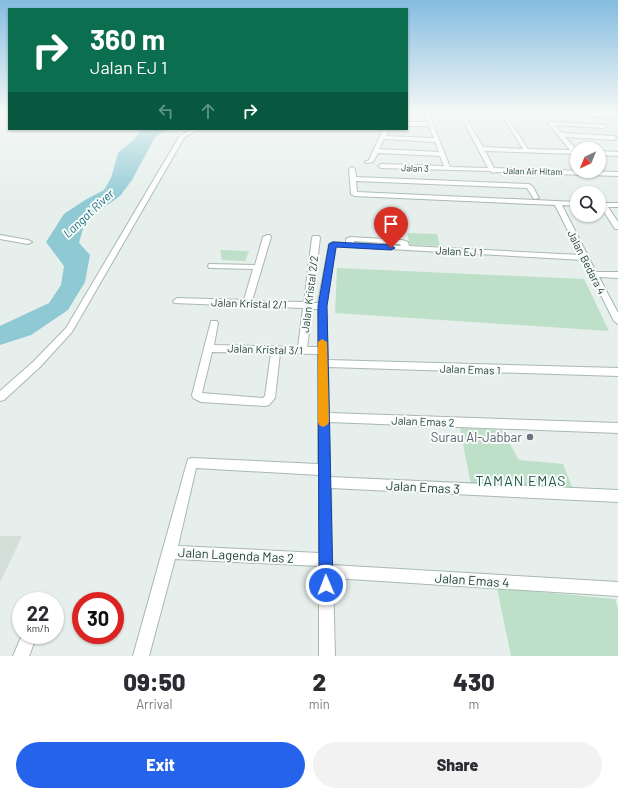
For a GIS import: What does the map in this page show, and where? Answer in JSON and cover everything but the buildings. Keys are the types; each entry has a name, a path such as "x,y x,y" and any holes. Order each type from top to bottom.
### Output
{"street":[{"path":"0,397 37,364 68,330 180,142"},
{"path":"368,162 372,161 381,142"},
{"path":"438,142 448,169"},
{"path":"476,142 493,171"},
{"path":"521,142 527,151"},
{"path":"481,150 570,152"},
{"path":"376,152 443,154"},
{"path":"606,153 618,154"},
{"name":"Jalan 3","path":"381,166 448,169"},
{"path":"352,169 354,194 570,204"},
{"name":"Jalan Air Hitam","path":"448,169 570,172"},
{"name":"Jalan Air Hitam","path":"606,174 617,176"},
{"path":"353,179 529,186 536,198"},
{"name":"Jalan Bedara 4","path":"557,203 585,258 615,310 618,321"},
{"path":"606,205 618,205"},
{"path":"606,211 618,227"},
{"path":"0,237 28,242"},
{"path":"247,303 267,237"},
{"name":"Jalan Kristal 2/2","path":"302,351 316,238"},
{"name":"Jalan EJ 1","path":"322,306 333,244 585,258"},
{"path":"212,266 258,267"},
{"path":"594,274 618,275"},
{"name":"Jalan Kristal 2/1","path":"177,301 322,306"},
{"path":"322,306 327,656"},
{"path":"214,323 197,395 201,398 266,402 270,398 276,350"},
{"name":"Jalan Kristal 3/1","path":"208,348 302,351 322,357"},
{"name":"Jalan Emas 1","path":"322,357 618,372"},
{"name":"Jalan Emas 2","path":"323,417 618,428"},
{"path":"140,656 170,552 192,463 324,470"},
{"name":"Jalan Emas 3","path":"324,482 618,496"},
{"name":"Jalan Lagenda Mas 2","path":"170,552 326,566"},
{"name":"Jalan Emas 4","path":"326,566 618,589"},
{"path":"21,656 26,644"}],"shaded area":[{"path":"0,536 22,536 0,583"}],"green space":[{"path":"407,233 437,234 440,246 410,245"},
{"path":"220,250 249,251 245,261 222,260"},
{"path":"337,268 584,279 609,331 335,313"},
{"path":"460,428 502,430 519,460 563,464 573,489 471,485"},
{"path":"497,588 615,599 618,608 618,656 511,656"}],"water":[{"name":"Langat River","path":"131,142 153,142 132,180 120,196 85,221 79,243 90,255 85,282 68,310 31,335 0,345 0,326 49,303 61,285 64,266 46,242 64,214 85,200 104,190 111,178 118,153"}],"slow traffic":[{"path":"322,342 323,422"}],"place":[{"name":"Surau Al-Jabbar","path":"530,437"}],"district":[{"name":"TAMAN EMAS","path":"521,480"}],"route":[{"path":"326,585 322,306 333,244 391,248"}]}
